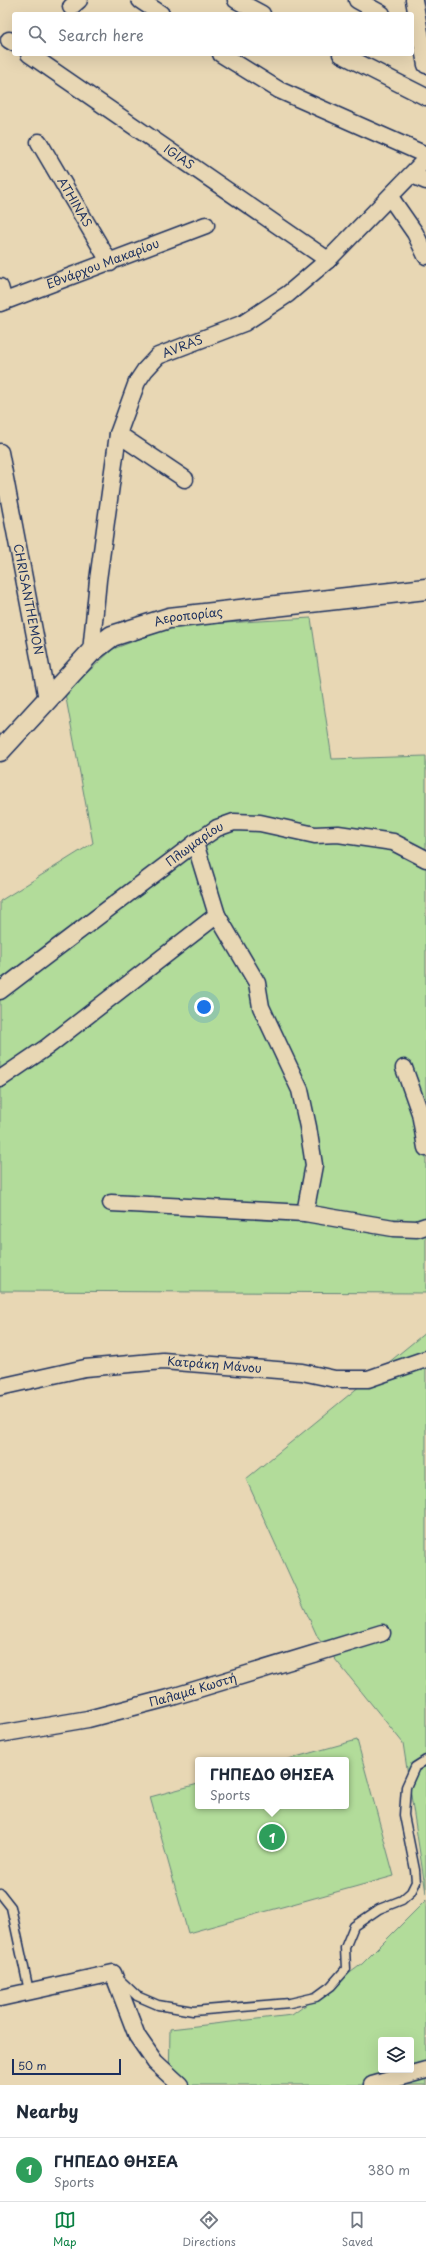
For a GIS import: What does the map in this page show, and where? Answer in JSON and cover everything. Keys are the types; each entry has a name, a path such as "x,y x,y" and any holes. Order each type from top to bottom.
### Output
{"street":[{"path":"140,0 158,12"},
{"path":"236,0 258,12"},
{"path":"357,0 378,12"},
{"path":"414,0 416,33 426,65"},
{"name":"IGIAS","path":"32,56 328,260"},
{"path":"224,56 279,90 426,155"},
{"path":"345,56 426,97"},
{"name":"ATHINAS","path":"39,142 110,263"},
{"name":"AVRAS","path":"90,652 118,434 137,382 145,370 158,356 244,323 288,294 328,260 390,197 419,178 426,159"},
{"path":"390,197 415,233 426,256"},
{"name":"Εθνάρχου Μακαρίου","path":"1,297 110,263 206,225"},
{"path":"118,434 185,479"},
{"name":"CHRISANTHEMON","path":"0,452 47,699"},
{"name":"Αεροπορίας","path":"0,751 90,652 112,636 168,618 426,589"},
{"name":"Πλωμαρίου","path":"0,991 195,843 218,828 234,822 260,823 315,835 338,834 394,842 426,859"},
{"path":"195,843 218,915 257,983 262,1007 300,1090 314,1165 305,1213"},
{"path":"0,1079 47,1047 218,915"},
{"path":"404,1068 420,1113 426,1148"},
{"path":"111,1203 305,1213 392,1228 417,1229 426,1226"},
{"name":"Κατράκη Μάνου","path":"0,1387 85,1368 163,1361 256,1367 302,1372 335,1379 360,1380 394,1372 426,1359"},
{"name":"Παλαμά Κωστή","path":"0,1734 88,1719 172,1697 382,1633"},
{"path":"0,1998 113,1973 137,2036 155,2062 180,2085"},
{"path":"372,2085 426,2070"}],"lane":[{"path":"113,1973 137,1996 158,2006 194,2011 290,2003 316,1997 331,1986 346,1969 345,1948 354,1926 379,1909 402,1900 411,1892 416,1882 404,1815 406,1787 415,1767 426,1760"},
{"path":"0,1893 11,1908 29,1991"}],"green space":[{"path":"311,618 332,759 426,756 426,1293 0,1291 0,901 93,843 65,693 113,649 174,626"},
{"path":"426,1332 426,1893 403,1743 318,1638 246,1479"},
{"path":"357,1740 394,1876 188,1933 150,1797 195,1785 195,1809 349,1809 349,1757 296,1757"},
{"path":"426,1900 426,2085 169,2085 170,2029 292,2015 362,1964"}],"place":[{"name":"ΓΗΠΕΔΟ ΘΗΣΕΑ","path":"272,1837"}]}
